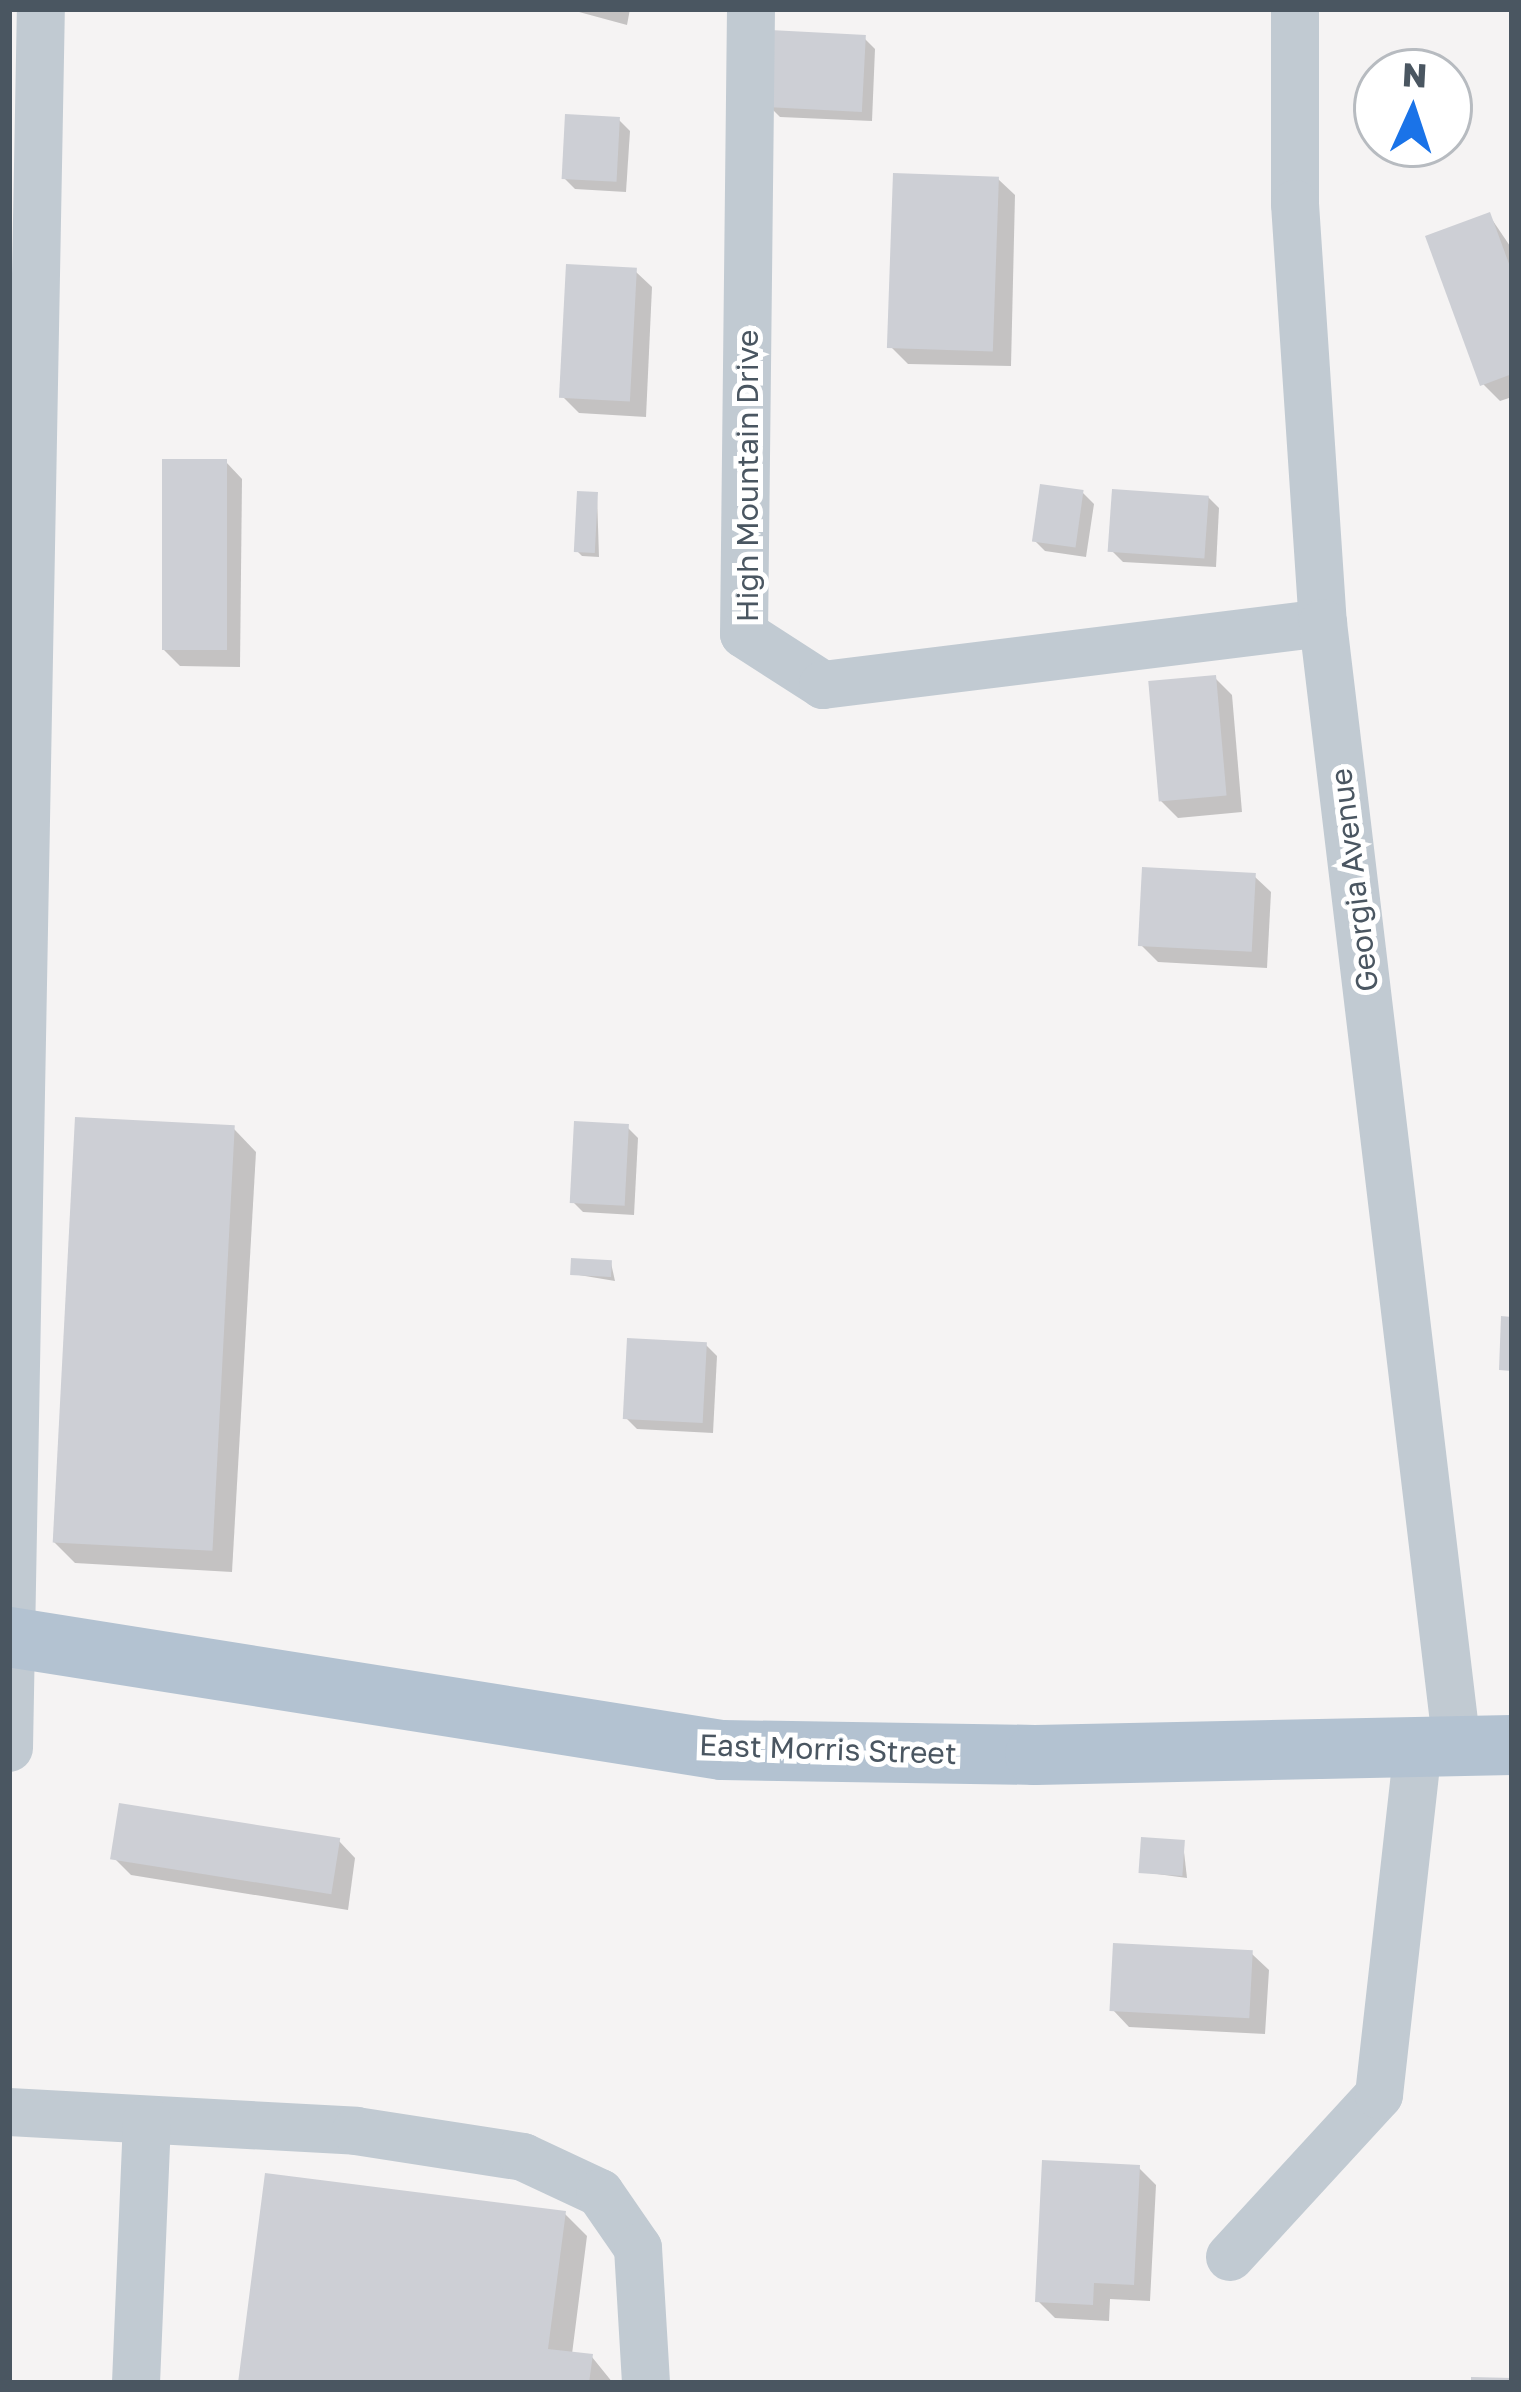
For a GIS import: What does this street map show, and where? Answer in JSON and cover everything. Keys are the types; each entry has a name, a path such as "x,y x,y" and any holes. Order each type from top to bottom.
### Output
{"main road":[{"name":"East Morris Street","path":"12,1638 722,1750 1462,1746"}],"street":[{"path":"9,1748 41,9"},
{"name":"High Mountain Drive","path":"751,9 744,634 823,685 1323,623"},
{"name":"Georgia Avenue","path":"1230,2258 1379,2095 1462,1746 1323,623 1295,204 1295,9"},
{"path":"9,2113 356,2131 523,2158 600,2193 638,2248 646,2383"},
{"path":"136,2383 147,2120"}],"building":[{"path":"770,30 866,35 862,112 766,107"},
{"path":"565,114 620,117 617,182 562,179"},
{"path":"893,173 999,177 993,352 887,348"},
{"path":"1490,212 1512,272 1512,374 1480,386 1425,236"},
{"path":"566,264 637,268 630,402 559,398"},
{"path":"162,459 227,459 227,650 162,650"},
{"path":"1040,484 1084,490 1075,548 1032,541"},
{"path":"1112,489 1209,496 1204,559 1108,552"},
{"path":"577,491 598,492 595,553 574,552"},
{"path":"1216,675 1227,796 1159,801 1148,681"},
{"path":"1142,867 1256,873 1252,952 1138,946"},
{"path":"75,1117 235,1125 212,1551 53,1542"},
{"path":"574,1121 629,1124 625,1206 570,1203"},
{"path":"571,1258 612,1260 611,1277 570,1275"},
{"path":"1501,1316 1512,1317 1512,1371 1499,1370"},
{"path":"627,1338 707,1342 703,1423 623,1419"},
{"path":"119,1803 340,1838 331,1894 110,1859"},
{"path":"1141,1837 1185,1840 1182,1876 1138,1873"},
{"path":"1113,1943 1253,1950 1249,2018 1109,2011"},
{"path":"1042,2160 1140,2165 1134,2285 1094,2283 1093,2305 1035,2302"},
{"path":"265,2173 566,2211 548,2349 593,2354 589,2383 238,2383"},
{"path":"1471,2377 1512,2378 1512,2383 1471,2383"}]}
